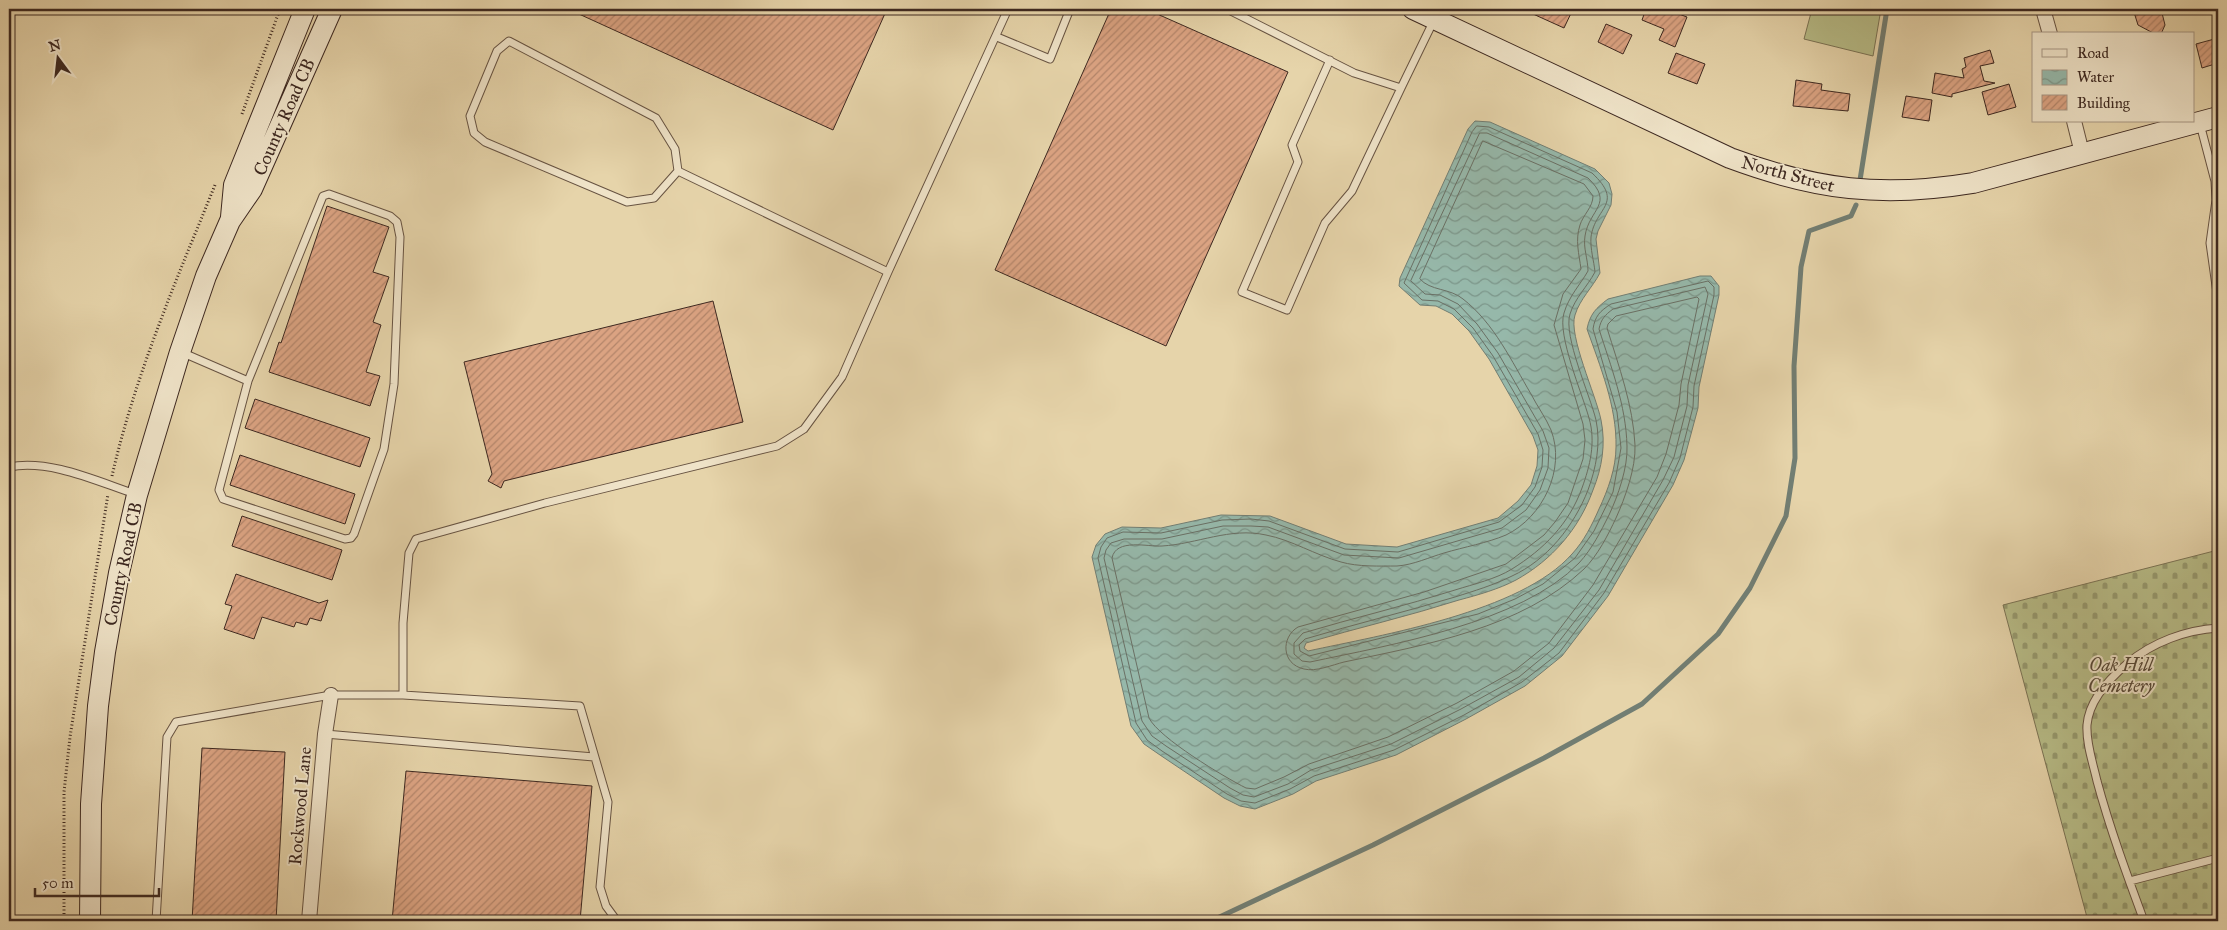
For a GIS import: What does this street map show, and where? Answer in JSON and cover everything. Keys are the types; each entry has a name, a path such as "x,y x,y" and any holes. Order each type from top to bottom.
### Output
{"main road":[{"name":"County Road CB","path":"230,221 234,185 305,9"},
{"name":"County Road CB","path":"90,921 90,804 98,706 105,652 119,573 137,495 180,352 206,276 230,221 252,189 332,9"},
{"name":"North Street","path":"1412,9 1730,158 1769,172 1813,184 1888,192 1932,189 1973,183 2209,119"}],"street":[{"path":"2043,9 2049,32"},
{"path":"2074,122 2082,153"},
{"name":"Rockwood Lane","path":"309,921 325,734 331,695"}],"lane":[{"path":"403,696 403,623 409,553 416,539 554,501 777,446 804,429 842,377 1008,9"},
{"path":"997,37 1050,59 1070,9"},
{"path":"1227,9 1354,73 1401,88"},
{"path":"1330,60 1292,145 1298,162 1242,292 1287,310 1325,223 1352,191 1434,19"},
{"path":"509,41 656,118 675,149 678,171 654,198 627,202 485,142 474,133 470,116 496,51 509,41"},
{"path":"2209,119 2216,200 2210,243 2218,300"},
{"path":"678,171 888,272"},
{"path":"329,194 390,216 397,222 400,237 394,384 384,449 351,538 345,538 223,499 219,490 248,381 323,196 329,194"},
{"path":"180,352 248,381"},
{"path":"9,467 40,466 137,495"},
{"path":"2144,921 2106,812 2088,743 2087,724 2093,707 2103,689 2116,673 2138,655 2161,642 2189,633 2218,628"},
{"path":"156,921 167,738 176,722 331,695 403,696 580,706 608,802 600,887 606,906 617,921"},
{"path":"325,734 594,757"},
{"path":"2130,881 2218,858"}],"green space":[{"path":"1812,9 1881,9 1873,56 1804,39"},
{"name":"Oak Hill Cemetery","path":"2218,550 2218,921 2088,921 2003,605"}],"water":[{"path":"1475,121 1490,122 1595,169 1609,183 1612,194 1611,205 1596,239 1600,273 1580,304 1575,315 1574,324 1575,336 1601,420 1602,456 1596,482 1580,518 1563,542 1541,563 1516,580 1481,594 1306,643 1304,648 1308,651 1411,629 1486,606 1520,591 1549,574 1572,554 1594,521 1611,479 1616,455 1616,432 1611,402 1587,329 1592,315 1608,299 1700,276 1711,276 1719,286 1719,295 1699,387 1698,408 1684,460 1673,485 1608,596 1562,656 1525,686 1396,755 1316,781 1293,794 1255,809 1240,806 1224,798 1144,744 1131,726 1092,557 1096,545 1105,534 1122,527 1161,528 1221,515 1270,516 1346,544 1397,547 1498,518 1518,501 1531,485 1537,466 1538,450 1533,436 1489,359 1469,331 1452,314 1436,306 1420,305 1399,286 1400,278 1468,129"}],"building":[{"path":"568,9 887,9 833,130"},
{"path":"1111,9 1146,9 1288,72 1166,346 995,270"},
{"path":"1522,9 1573,9 1564,28"},
{"path":"1646,9 1665,9 1687,17 1675,47 1659,40 1664,29 1642,20"},
{"path":"2133,9 2161,9 2165,25 2162,32 2151,32 2138,25"},
{"path":"1606,24 1632,35 1623,54 1598,42"},
{"path":"2218,38 2218,63 2202,68 2196,44"},
{"path":"1990,50 1994,63 1980,66 1984,81 1995,83 1952,94 1952,97 1932,93 1935,73 1964,78 1962,69 1966,67 1964,58"},
{"path":"1676,53 1705,64 1697,84 1668,73"},
{"path":"1796,80 1822,84 1821,90 1850,94 1848,111 1793,106"},
{"path":"2009,84 2016,107 1988,115 1982,92"},
{"path":"1906,96 1932,100 1929,121 1902,117"},
{"path":"327,206 389,227 373,272 389,277 373,322 381,325 366,372 380,376 370,406 269,372 279,342 281,343"},
{"path":"713,301 743,422 504,481 501,488 488,481 492,474 464,362"},
{"path":"255,399 370,438 360,467 245,428"},
{"path":"240,455 355,494 345,524 230,485"},
{"path":"242,516 342,550 332,580 232,546"},
{"path":"236,574 319,603 328,600 321,621 310,618 307,625 296,622 294,627 262,617 254,639 224,629 232,606 225,604"},
{"path":"202,748 285,752 276,921 192,921"},
{"path":"406,771 592,786 580,921 392,921"}],"waterway":[{"path":"1860,180 1887,9"},
{"path":"1211,921 1373,845 1544,758 1642,704 1718,634 1750,588 1786,516 1795,458 1794,366 1801,267 1809,231 1851,216 1856,205"}]}
